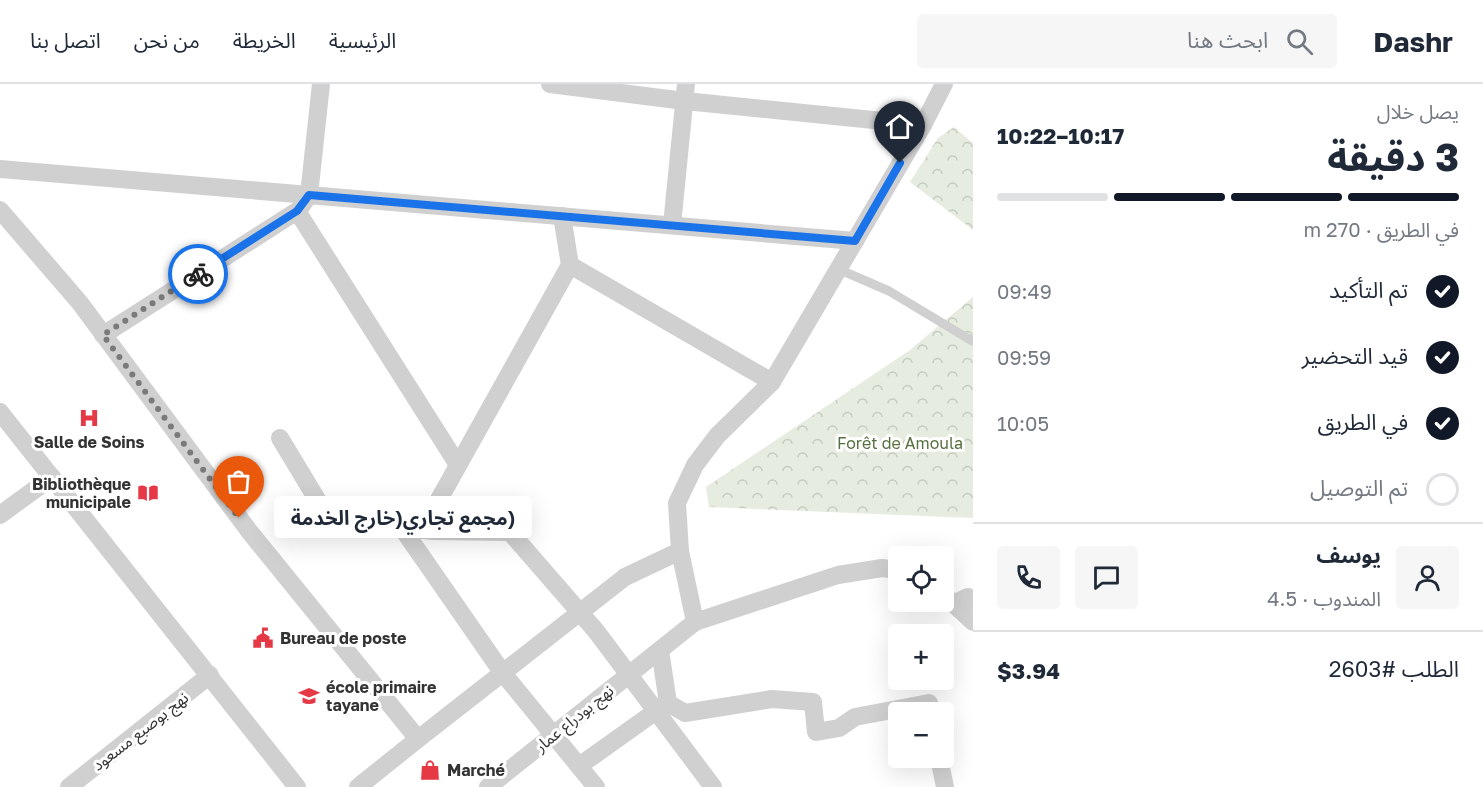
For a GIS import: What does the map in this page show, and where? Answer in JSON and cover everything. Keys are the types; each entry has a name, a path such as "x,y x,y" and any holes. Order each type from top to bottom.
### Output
{"street":[{"path":"103,335 297,211 309,195 321,84"},
{"path":"550,84 685,92 923,125"},
{"path":"888,569 838,575 695,622 680,551 677,503 695,465 717,436 772,382 923,125 944,84"},
{"path":"672,225 685,92"},
{"path":"0,169 855,241"},
{"path":"0,210 80,303 249,531 418,739"},
{"path":"297,211 458,465"},
{"path":"422,530 570,265 562,216"},
{"path":"570,265 772,382"},
{"path":"0,412 297,787"},
{"path":"280,438 330,521 422,530 510,532 580,611 628,676 662,706 714,787"},
{"path":"0,514 52,477"},
{"path":"402,528 502,672 596,787"},
{"path":"358,787 625,577 680,551"},
{"path":"954,599 968,597 973,600"},
{"path":"954,605 973,622"},
{"name":"نهج بودراع عمار","path":"488,787 695,622"},
{"path":"660,650 662,706"},
{"name":"نهج بوصبع مسعود","path":"69,787 210,675"},
{"path":"662,706 685,713 772,699 813,702 816,732 839,728 855,717 888,711"},
{"path":"579,766 662,706"},
{"path":"941,768 945,787"}],"lane":[{"path":"838,269 889,291 972,341"}],"green space":[{"path":"954,127 973,143 973,230 910,182 938,138"},
{"name":"Forêt de Amoula","path":"973,297 973,518 709,507 706,487 910,350"}],"way so far":[{"path":"198,274 103,335 239,518"}],"place":[{"name":"Salle de Soins","path":"89,418"},
{"name":"Bibliothèque municipale","path":"148,493"},
{"name":"(مجمع تجاري(خارج الخدمة","path":"239,518"},
{"name":"Bureau de poste","path":"263,638"},
{"name":"école primaire tayane","path":"309,696"},
{"name":"Marché","path":"430,770"}],"route":[{"path":"198,274 297,211 309,195 855,241 900,163"}]}
